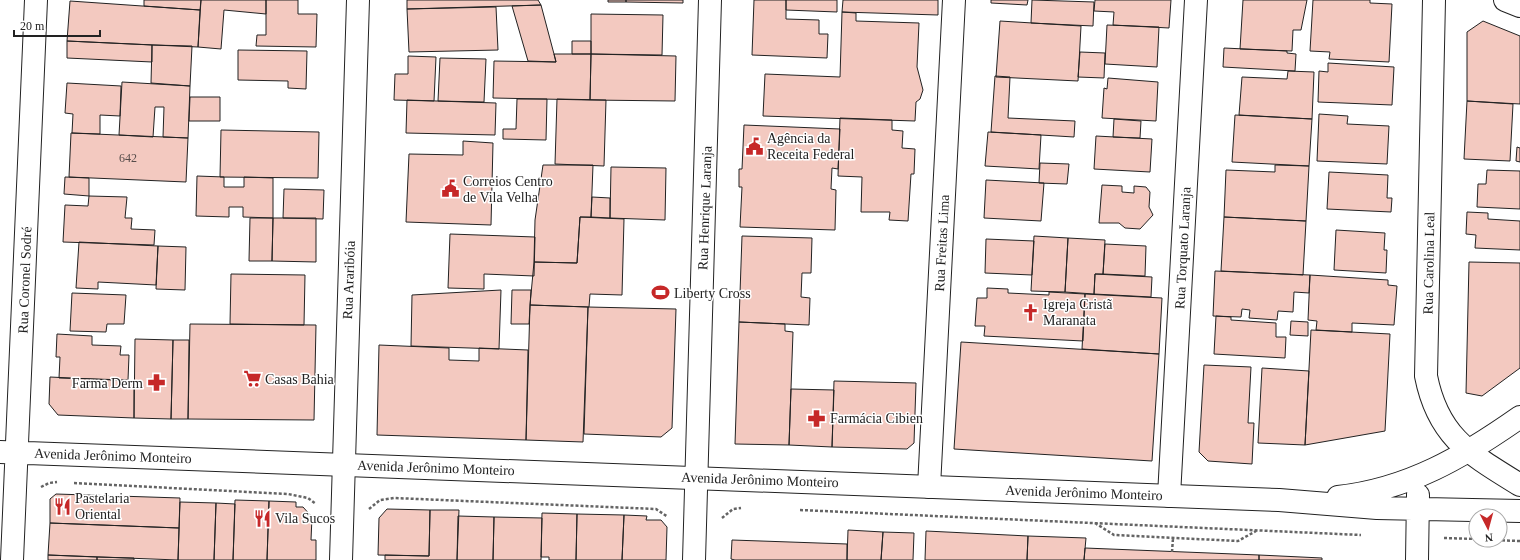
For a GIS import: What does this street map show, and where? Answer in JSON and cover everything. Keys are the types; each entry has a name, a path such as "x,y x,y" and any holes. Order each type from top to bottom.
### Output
{"street":[{"name":"Rua Coronel Sodré","path":"12,560 9,452 36,0"},
{"name":"Rua Araribóia","path":"341,560 342,465 358,0"},
{"name":"Rua Henrique Laranja","path":"694,560 710,0"},
{"name":"Rua Freitas Lima","path":"929,487 954,0"},
{"name":"Rua Torquato Laranja","path":"1169,496 1196,0"},
{"name":"Rua Carolina Leal","path":"1434,0 1426,376 1430,394 1437,412 1446,427 1469,452 1520,485"},
{"path":"1505,0 1520,6"},
{"path":"1279,500 1314,500 1350,496 1385,488 1419,477 1469,452 1520,417"},
{"name":"Avenida Jerônimo Monteiro","path":"9,452 1279,500 1336,506 1520,511"},
{"path":"1417,560 1419,477"}],"path":[{"path":"1095,523 1114,535 1238,541 1256,530"},
{"path":"1417,537 1468,539"},
{"path":"1172,552 1173,538"},
{"path":"1508,541 1520,541"}],"building":[{"path":"144,0 201,0 200,10 144,6"},
{"path":"201,0 266,0 266,14 224,10 221,49 198,47"},
{"path":"266,0 298,0 298,14 317,14 316,47 256,46 257,35 266,35"},
{"path":"407,0 538,0 541,5 407,9"},
{"path":"608,0 626,0 626,2 608,2"},
{"path":"626,0 683,0 683,3 626,2"},
{"path":"754,0 786,0 786,19 819,20 819,34 828,34 827,58 752,55"},
{"path":"786,0 837,0 837,12 786,10"},
{"path":"843,0 938,0 938,15 842,12"},
{"path":"991,0 1028,0 1027,5 991,3"},
{"path":"1032,0 1094,2 1093,26 1031,23"},
{"path":"1095,0 1171,0 1169,28 1113,25 1114,12 1094,11"},
{"path":"1243,0 1307,0 1301,30 1293,30 1292,51 1240,49"},
{"path":"1313,0 1370,0 1370,3 1392,4 1389,62 1329,59 1330,52 1310,51"},
{"path":"70,1 200,10 198,47 67,41"},
{"path":"541,5 556,62 528,61 512,6"},
{"path":"496,7 498,50 409,52 407,9"},
{"path":"842,12 856,13 856,21 919,23 917,67 923,90 920,99 916,102 915,121 763,116 765,74 840,77"},
{"path":"591,14 663,15 662,55 591,54"},
{"path":"1000,21 1081,26 1078,81 996,77"},
{"path":"1483,21 1520,36 1520,104 1467,101 1467,32"},
{"path":"1107,25 1159,27 1157,67 1105,64"},
{"path":"67,41 152,45 152,62 67,58"},
{"path":"572,41 591,41 591,54 572,54"},
{"path":"152,45 192,46 190,86 151,83"},
{"path":"1224,48 1287,51 1287,53 1296,54 1295,71 1223,67"},
{"path":"238,50 307,51 306,89 288,88 288,81 238,80"},
{"path":"1080,52 1105,53 1104,78 1078,77"},
{"path":"554,54 591,54 590,100 493,98 494,61 556,62"},
{"path":"591,54 676,56 675,101 590,100"},
{"path":"408,56 436,57 434,101 394,100 395,74 408,74"},
{"path":"440,58 486,59 484,102 438,101"},
{"path":"1328,63 1394,67 1392,105 1318,102 1319,71 1328,72"},
{"path":"1288,71 1314,72 1312,119 1239,115 1242,77 1287,79"},
{"path":"995,76 1010,77 1008,118 1075,121 1074,137 991,132"},
{"path":"1108,78 1158,82 1156,121 1102,118 1104,88 1107,89"},
{"path":"122,82 190,86 188,138 163,137 164,107 155,107 153,137 119,135"},
{"path":"67,83 121,86 120,116 100,115 100,134 72,133 73,114 65,113"},
{"path":"190,97 220,97 220,121 189,121"},
{"path":"517,99 547,99 546,140 503,139 503,129 516,129"},
{"path":"557,99 606,100 604,166 555,164"},
{"path":"407,100 496,103 495,135 406,133"},
{"path":"1467,101 1513,104 1510,161 1464,159"},
{"path":"1319,114 1348,116 1347,124 1389,126 1387,164 1317,161"},
{"path":"1235,115 1312,119 1309,166 1232,162"},
{"path":"840,118 892,120 892,130 903,131 902,148 915,149 914,174 911,174 908,221 889,220 890,212 861,212 862,177 838,176"},
{"path":"1114,119 1141,121 1140,138 1113,137"},
{"path":"744,125 840,129 838,169 832,168 831,189 836,190 835,230 740,227 742,187 739,187 739,169 742,169"},
{"path":"221,130 319,132 318,178 220,177"},
{"path":"988,132 1041,135 1039,169 985,166"},
{"path":"71,133 188,138 186,182 69,177"},
{"path":"1096,136 1152,139 1150,172 1094,169"},
{"name":"Correios Centro de Vila Velha","path":"463,141 493,143 491,225 406,222 409,154 463,155"},
{"path":"1517,147 1520,148 1520,162 1516,161"},
{"path":"1040,163 1069,164 1067,184 1039,183"},
{"path":"543,165 593,165 591,217 580,217 577,263 534,262 535,220"},
{"path":"1275,165 1309,166 1306,221 1224,217 1226,170 1275,172"},
{"path":"611,167 666,168 665,220 610,218"},
{"path":"1487,170 1520,171 1520,209 1477,207 1478,184 1486,184"},
{"path":"1329,172 1388,175 1387,198 1392,198 1391,212 1327,209"},
{"path":"197,176 224,177 224,187 244,187 244,177 273,178 273,218 243,217 243,207 229,207 229,217 196,216"},
{"path":"65,177 89,178 89,196 64,194"},
{"path":"986,180 1044,183 1041,221 984,218"},
{"path":"1102,185 1122,186 1122,192 1134,193 1134,186 1146,187 1150,192 1149,207 1153,215 1140,229 1125,228 1119,223 1099,223"},
{"path":"284,189 324,190 323,219 283,218"},
{"path":"89,196 127,197 125,218 132,218 131,229 155,230 154,245 63,242 65,205 88,206"},
{"path":"592,197 610,198 610,218 591,217"},
{"path":"1467,212 1488,213 1488,219 1520,221 1520,250 1475,248 1476,235 1466,234"},
{"path":"580,217 624,219 622,295 590,294 589,307 530,305 534,262 577,263"},
{"path":"1224,217 1306,221 1303,275 1221,271"},
{"path":"250,218 273,218 272,261 249,261"},
{"path":"273,218 316,218 316,262 272,261"},
{"path":"1336,230 1385,233 1384,250 1387,250 1386,273 1334,270"},
{"path":"450,234 535,237 534,276 484,274 484,289 448,288"},
{"path":"742,236 812,238 811,273 802,273 801,297 810,298 809,325 739,322"},
{"path":"1034,236 1068,238 1065,292 1031,291"},
{"path":"1068,238 1105,240 1103,274 1095,274 1094,294 1065,292"},
{"path":"986,239 1034,241 1032,275 985,273"},
{"path":"79,242 158,246 156,285 98,282 98,289 76,288"},
{"path":"1105,244 1146,246 1145,276 1103,274"},
{"path":"158,246 186,247 185,290 156,289"},
{"path":"1469,262 1520,263 1520,368 1482,396 1466,393"},
{"path":"1215,271 1310,275 1309,293 1294,292 1293,312 1278,311 1277,320 1249,318 1250,310 1242,309 1241,317 1213,316"},
{"path":"231,274 305,275 304,325 230,324"},
{"path":"1095,274 1152,277 1151,297 1094,294"},
{"path":"1310,275 1388,280 1388,285 1397,286 1394,325 1352,323 1352,332 1316,330 1317,321 1308,320"},
{"name":"Igreja Cristã Maranata","path":"987,288 1008,289 1008,293 1049,295 1049,292 1085,294 1083,341 984,336 985,326 975,326 977,298 987,298"},
{"path":"501,290 499,349 411,346 412,295"},
{"path":"512,290 531,290 529,324 511,324"},
{"path":"72,293 126,295 124,324 107,324 106,332 70,331"},
{"path":"1085,294 1162,298 1159,354 1082,349"},
{"path":"530,305 588,307 583,442 526,440"},
{"path":"588,307 676,309 672,428 661,437 584,434"},
{"path":"1216,316 1231,317 1231,320 1276,323 1276,337 1286,337 1285,358 1214,354"},
{"path":"1291,321 1308,322 1308,336 1290,335"},
{"path":"739,322 785,324 785,331 793,332 789,445 735,444"},
{"name":"Casas Bahia","path":"190,324 316,325 314,420 188,419"},
{"path":"1311,330 1390,334 1385,431 1305,445"},
{"path":"57,334 92,336 92,345 121,346 120,355 129,355 128,380 59,378 60,357 56,357"},
{"path":"135,339 173,340 171,419 134,418"},
{"path":"173,340 189,340 188,419 171,419"},
{"path":"961,342 1159,354 1152,461 954,449"},
{"path":"379,345 449,348 449,360 479,361 479,348 528,350 526,440 377,435"},
{"path":"1204,365 1251,367 1248,423 1254,423 1252,464 1208,461 1199,452"},
{"path":"1262,368 1309,371 1305,445 1258,443"},
{"path":"50,377 134,381 134,418 58,415 49,404"},
{"path":"834,381 916,383 914,443 907,449 832,447"},
{"path":"791,389 834,390 832,447 789,445"},
{"path":"56,494 180,498 179,528 50,523 50,499"},
{"path":"235,500 269,501 267,560 233,560"},
{"path":"269,501 296,502 296,507 303,507 312,517 311,540 316,540 316,560 267,560"},
{"path":"180,502 216,503 214,560 178,560"},
{"path":"216,503 235,504 233,560 214,560"},
{"path":"387,509 430,510 429,556 378,555 379,518"},
{"path":"430,510 459,510 457,560 385,560 385,555 429,556"},
{"path":"542,513 577,514 576,560 549,560 549,557 541,557"},
{"path":"577,514 624,515 622,560 576,560"},
{"path":"624,515 647,516 646,520 661,520 667,527 666,560 622,560"},
{"path":"458,516 494,517 493,560 457,560"},
{"path":"494,517 542,518 541,560 493,560"},
{"path":"50,523 179,528 178,560 48,555"},
{"path":"848,530 883,532 881,560 847,560"},
{"path":"926,531 1028,536 1027,560 925,560"},
{"path":"883,532 914,533 913,560 881,560"},
{"path":"1028,536 1086,538 1084,560 1027,560"},
{"path":"732,540 847,544 847,560 735,560 731,559"},
{"path":"1085,548 1259,555 1259,560 1084,560"},
{"path":"48,555 97,557 97,560 48,560"},
{"path":"1259,555 1322,558 1322,560 1259,560"},
{"path":"97,557 134,558 134,560 97,560"}],"place":[{"name":"Agência da Receita Federal","path":"754,146"},
{"name":"Correios Centro de Vila Velha","path":"450,189"},
{"name":"Liberty Cross","path":"661,293"},
{"name":"Igreja Cristã Maranata","path":"1030,312"},
{"name":"Casas Bahia","path":"252,379"},
{"name":"Farma Derm","path":"156,383"},
{"name":"Farmácia Cibien","path":"817,418"},
{"name":"Pastelaria Oriental","path":"62,506"},
{"name":"Vila Sucos","path":"262,518"}]}
